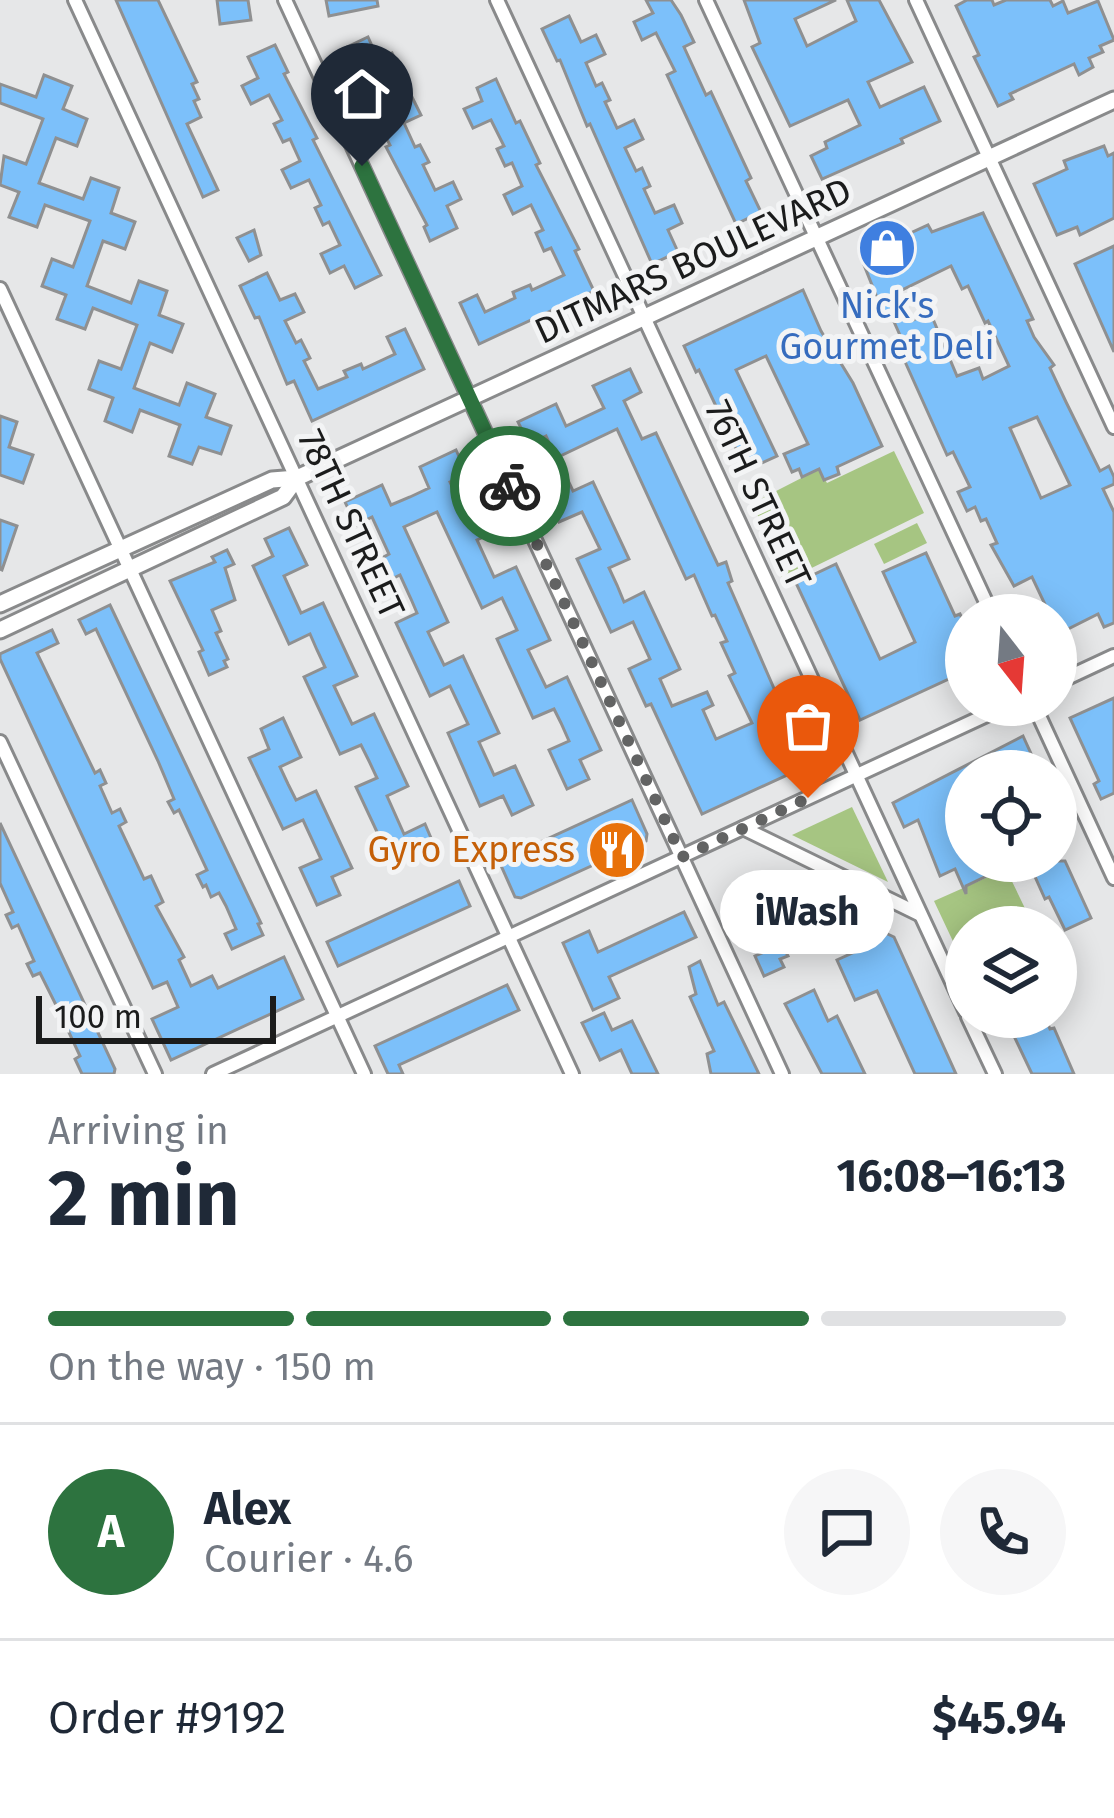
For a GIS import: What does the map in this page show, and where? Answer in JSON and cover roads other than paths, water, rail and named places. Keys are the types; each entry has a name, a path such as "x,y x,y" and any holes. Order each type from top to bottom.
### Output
{"street":[{"name":"78TH STREET","path":"75,0 572,1074"},
{"path":"285,0 782,1074"},
{"name":"76TH STREET","path":"497,0 945,968"},
{"path":"706,0 982,594"},
{"path":"916,0 1114,427"},
{"name":"DITMARS BOULEVARD","path":"0,604 272,480 298,478 1114,100"},
{"path":"0,289 364,1074"},
{"name":"DITMARS BOULEVARD","path":"0,630 284,497 298,478"},
{"path":"1077,673 1114,656"},
{"path":"213,1074 963,726"},
{"path":"1044,726 1114,878"},
{"path":"0,742 155,1074"},
{"path":"742,828 920,914"},
{"name":"76TH STREET","path":"978,1038 995,1074"}],"place":[{"name":"Nick's Gourmet Deli","path":"887,248"},
{"name":"iWash","path":"808,798"},
{"name":"Gyro Express","path":"617,850"}]}
